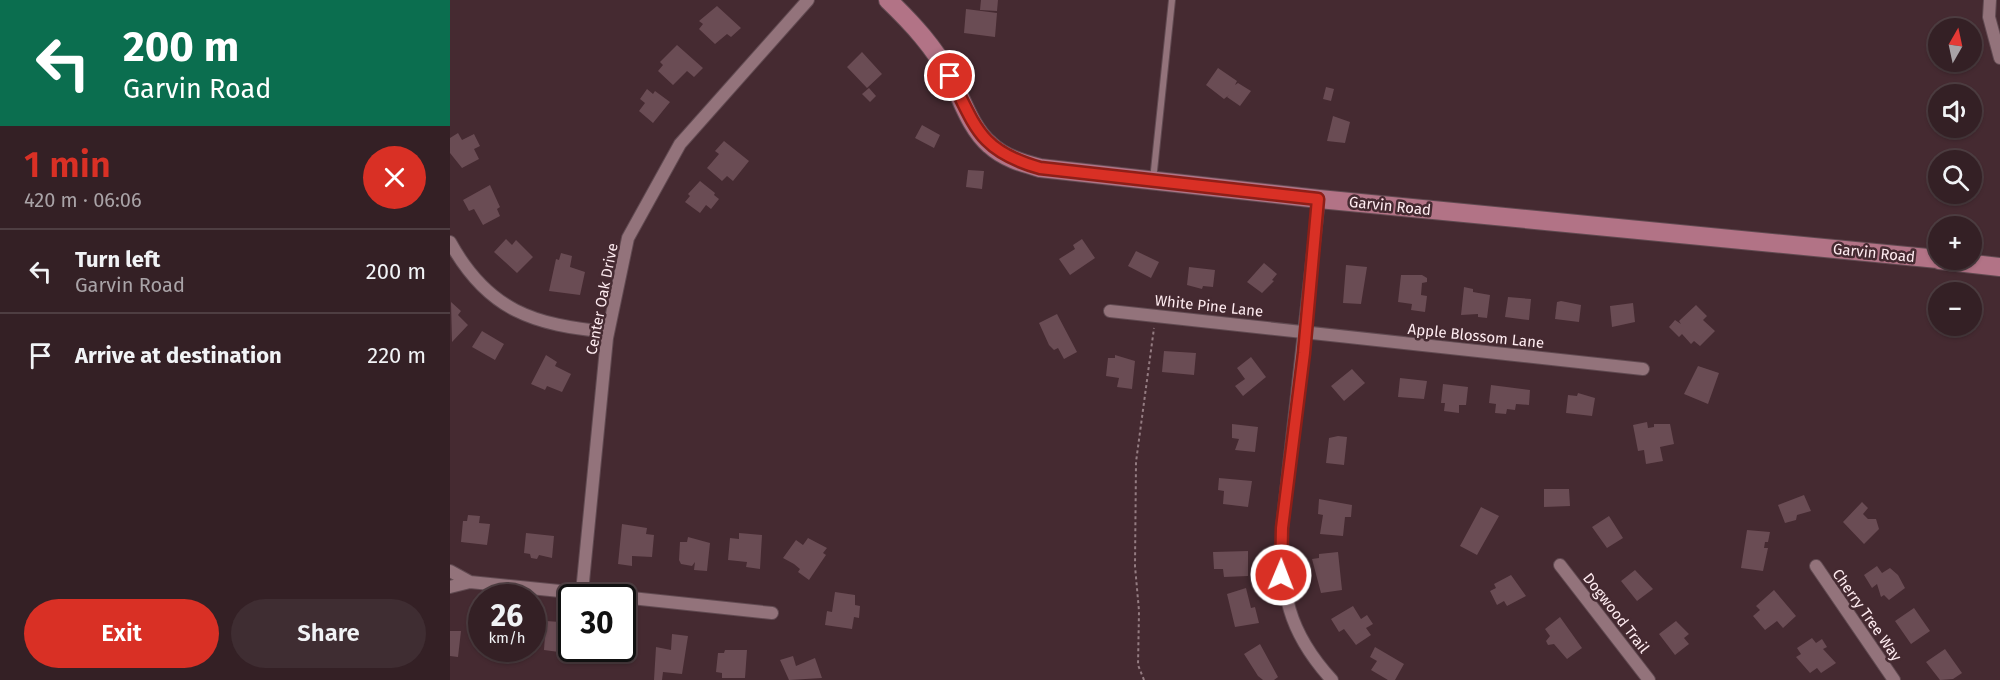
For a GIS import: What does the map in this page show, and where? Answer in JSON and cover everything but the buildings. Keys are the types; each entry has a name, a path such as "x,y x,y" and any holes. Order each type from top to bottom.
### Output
{"street":[{"name":"Center Oak Drive","path":"583,584 608,332 628,238 680,144 808,0"},
{"name":"Garvin Road","path":"888,0 914,24 933,48 977,130 988,144 1004,155 1040,168 1318,199 1928,258"},
{"path":"1990,0 1989,17 2000,58"},
{"path":"1318,199 1282,528 1281,575 1293,622 1313,660 1332,680"},
{"path":"450,242 463,266 490,294 521,314 562,328 608,332"},
{"name":"Garvin Road","path":"1982,265 2000,267"},
{"name":"White Pine Lane","path":"1110,311 1305,332"},
{"name":"Apple Blossom Lane","path":"1305,332 1643,369"},
{"name":"Dogwood Trail","path":"1560,565 1649,680"},
{"name":"Cherry Tree Way","path":"1816,566 1894,680"},
{"path":"450,571 470,582"},
{"path":"450,587 470,582 558,590"},
{"path":"636,599 772,613"}],"lane":[{"path":"1153,180 1172,0"}],"path":[{"path":"1144,680 1138,665 1139,610 1135,566 1136,462 1155,316"}],"route":[{"path":"950,76 977,130 988,144 1020,162 1040,168 1318,199 1304,353 1282,528 1281,575"}]}
